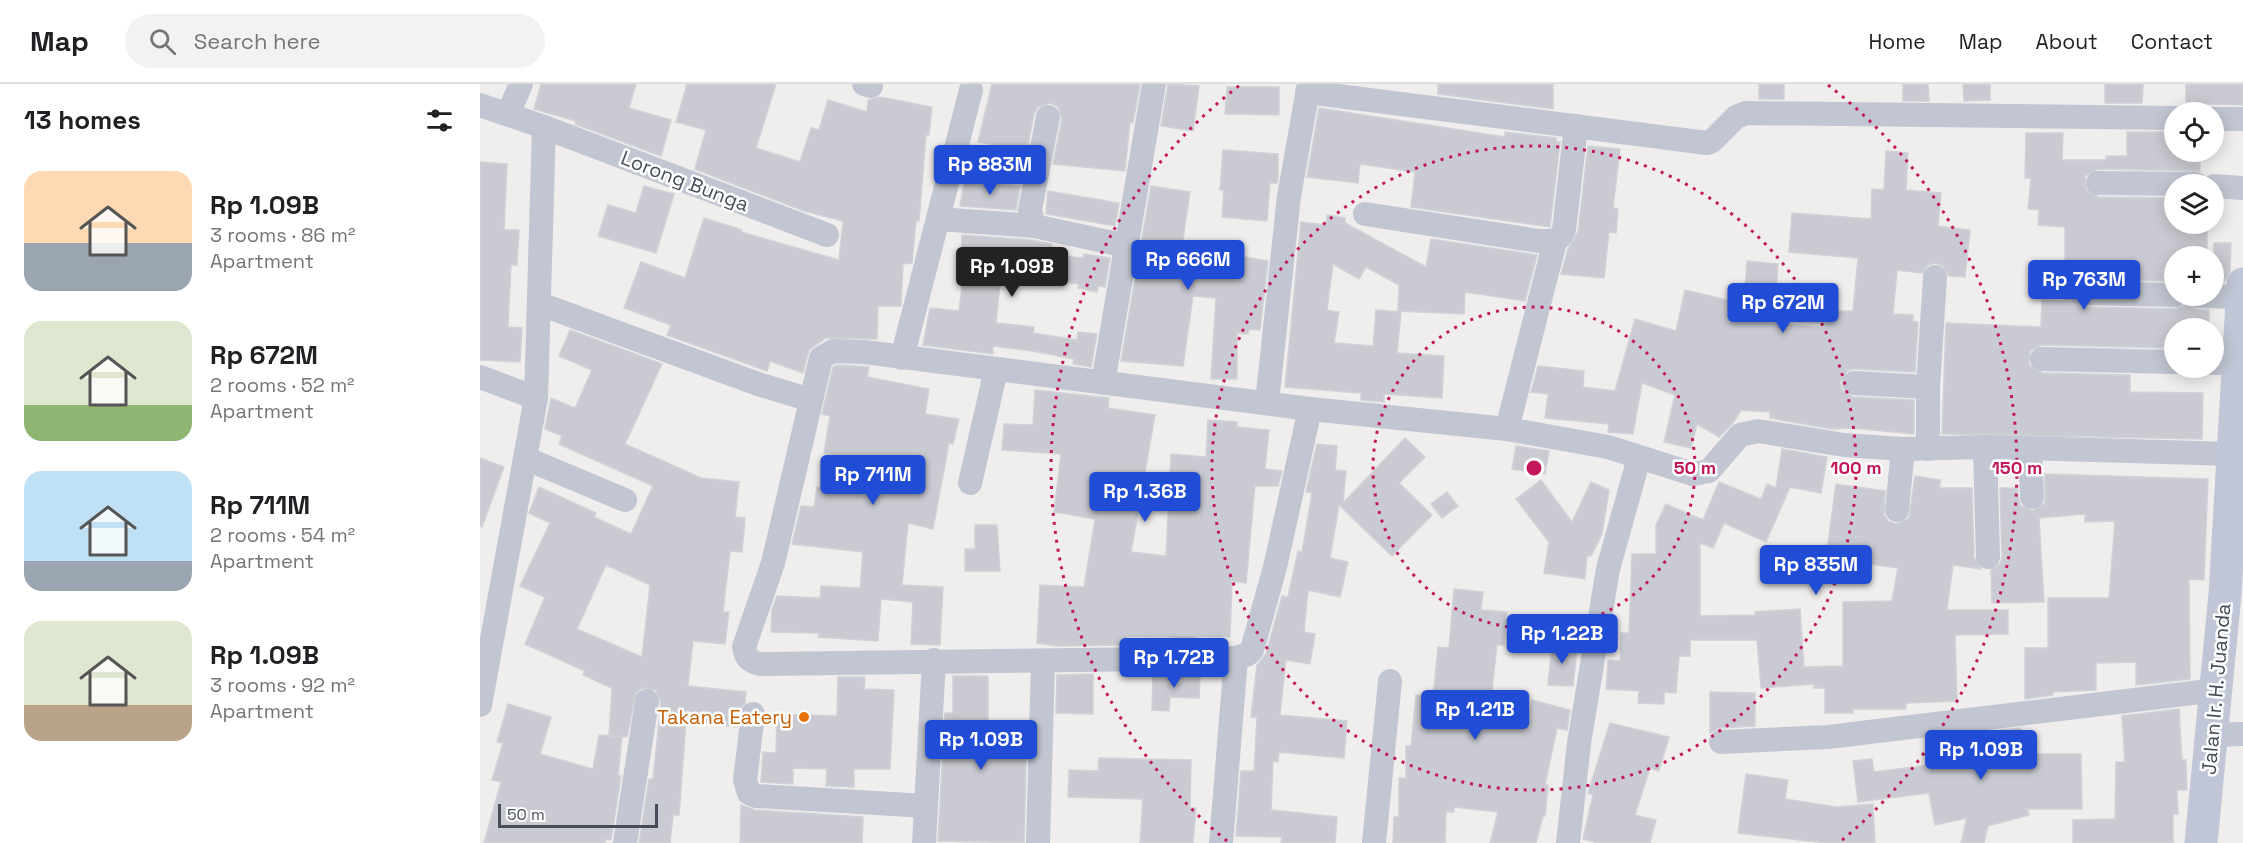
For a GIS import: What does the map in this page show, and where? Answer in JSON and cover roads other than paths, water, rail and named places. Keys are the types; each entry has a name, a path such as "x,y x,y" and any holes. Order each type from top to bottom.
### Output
{"main road":[{"name":"Jalan Ir. H. Juanda","path":"2201,843 2228,734 2217,690 2234,592 2237,434 2234,352 2242,290"}],"street":[{"path":"508,114 521,84"},
{"path":"1103,383 1154,84"},
{"path":"1267,403 1289,196 1308,88 1707,143 1712,141 1736,117 1746,113 2164,118"},
{"path":"902,358 971,90"},
{"name":"Lorong Bunga","path":"480,105 544,127 827,235"},
{"path":"1034,226 1030,210 1048,117"},
{"path":"2224,119 2243,119"},
{"path":"1507,429 1555,241 1564,230 1575,126"},
{"path":"480,705 527,459 536,398 544,127"},
{"path":"2098,183 2164,182"},
{"path":"2224,187 2243,188"},
{"path":"1365,214 1539,241 1555,241"},
{"path":"938,219 1034,226 1127,246"},
{"path":"1928,450 1928,387 1935,277"},
{"path":"2224,293 2242,290"},
{"path":"2080,293 2164,295"},
{"path":"540,304 758,384 811,400"},
{"path":"1310,409 1275,567 1254,643 1248,654 1236,658 934,660 760,664 752,662 745,653 744,646 773,563 821,358 826,353 864,352 1310,409 1507,429 1608,447 1639,458 1701,474 1709,471 1740,435 1758,431 1844,445 1903,450 2030,448 2237,434"},
{"path":"2042,360 2164,362"},
{"path":"970,483 996,370"},
{"path":"480,377 536,398"},
{"path":"1854,383 1928,387"},
{"path":"1985,447 1988,556"},
{"path":"2030,448 2032,497"},
{"path":"1897,510 1903,450"},
{"path":"1568,843 1579,743 1608,569 1639,458"},
{"path":"527,459 625,500"},
{"path":"1221,843 1236,658"},
{"path":"924,843 934,660"},
{"path":"1038,843 1042,661"},
{"path":"1374,843 1390,681"},
{"path":"1721,741 1828,736 2217,690"},
{"path":"625,843 647,701"},
{"path":"753,714 746,780 749,793 756,796 926,806"}],"place":[{"name":"Takana Eatery","path":"804,717"}]}
